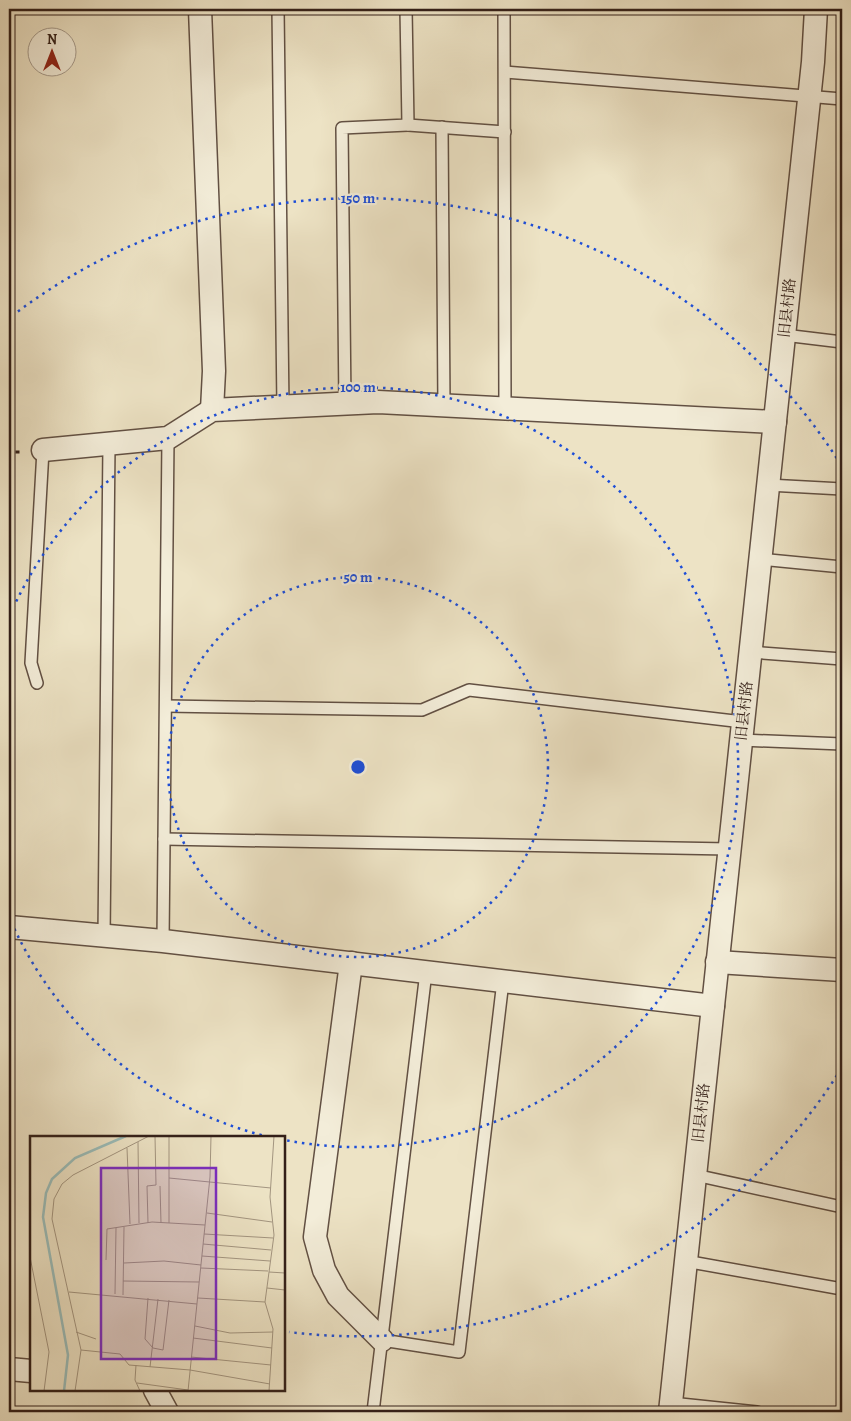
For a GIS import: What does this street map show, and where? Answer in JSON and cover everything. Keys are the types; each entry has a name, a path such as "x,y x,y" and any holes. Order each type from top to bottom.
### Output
{"street":[{"path":"200,9 214,371 212,410"},
{"name":"旧县村路","path":"670,1408 810,95 816,9"},
{"path":"43,450 168,438 212,410 378,402 775,422"},
{"path":"9,928 163,941 713,1006"},
{"path":"718,962 842,970"},
{"path":"351,963 315,1237 324,1270 338,1296 382,1340"},
{"path":"9,1369 30,1371"},
{"path":"156,1391 167,1412"}],"lane":[{"path":"278,9 283,407"},
{"path":"406,9 408,125"},
{"path":"504,9 505,408"},
{"path":"504,72 842,99"},
{"path":"345,404 342,128 408,125 504,132"},
{"path":"442,127 444,406"},
{"path":"784,335 842,342"},
{"path":"163,941 168,438"},
{"path":"104,937 109,444"},
{"path":"37,683 31,664 43,450"},
{"path":"768,485 842,489"},
{"path":"760,559 842,567"},
{"path":"750,652 842,659"},
{"path":"166,706 422,710 469,690 842,744"},
{"path":"164,839 729,848"},
{"path":"373,1412 426,972"},
{"path":"382,1340 459,1352 503,981"},
{"path":"695,1175 842,1207"},
{"path":"686,1261 842,1289"},
{"path":"670,1408 757,1412"}]}
